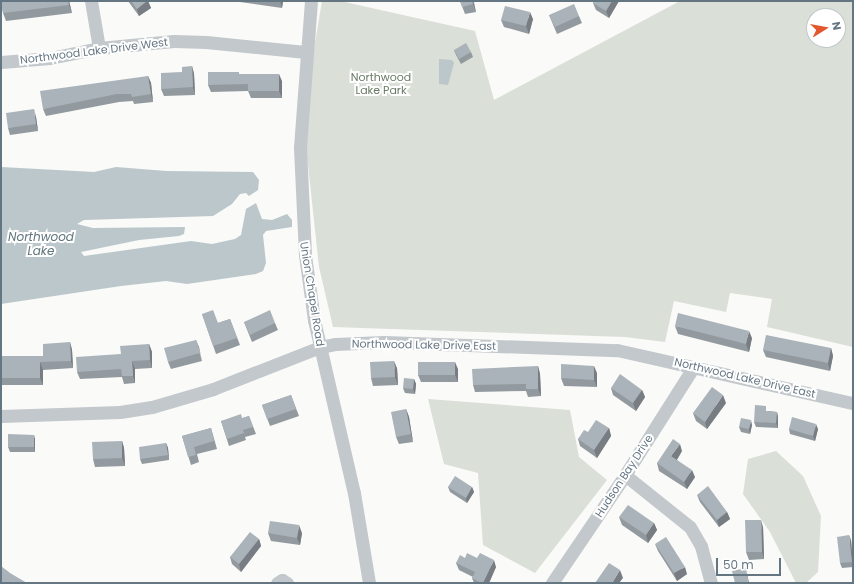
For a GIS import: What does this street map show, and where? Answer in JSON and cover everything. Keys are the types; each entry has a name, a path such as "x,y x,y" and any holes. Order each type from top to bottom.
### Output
{"street":[{"path":"91,1 99,48"},
{"name":"Union Chapel Road","path":"311,1 300,148 301,212 313,313 360,520 369,583"},
{"name":"Northwood Lake Drive West","path":"1,62 50,58 99,48 174,41 206,42 306,52"},
{"name":"Northwood Lake Drive East","path":"1,416 120,412 152,407 206,391 320,347 335,344 384,342 585,348 638,354 693,368 853,403"},
{"name":"Hudson Bay Drive","path":"552,583 625,475 693,368"},
{"path":"625,475 690,527 701,546 711,583"},
{"path":"277,583 282,580 286,583"}],"green space":[{"name":"Northwood Lake Park","path":"322,1 340,1 475,31 494,100 680,1 853,1 853,347 767,327 772,299 730,293 726,312 674,301 665,342 625,337 333,327 319,267 308,165 301,127"},
{"path":"428,399 570,410 579,457 607,480 535,573 483,545 478,473 444,464"},
{"path":"776,451 803,476 821,516 818,572 806,583 796,583 770,532 743,494 748,459"}],"water":[{"path":"439,59 452,60 454,63 448,85 439,84"},
{"name":"Northwood Lake","path":"1,167 94,172 116,167 166,171 253,172 259,180 258,190 249,196 246,193 240,194 232,204 213,216 84,220 77,224 93,228 185,227 184,234 179,236 139,240 81,252 84,256 191,241 212,244 235,239 241,235 246,209 256,203 262,219 272,220 287,214 292,220 292,227 266,231 263,235 266,263 263,271 256,274 187,284 166,281 121,286 1,304"}],"building":[{"path":"1,1 68,1 69,5 3,13"},
{"path":"131,1 147,1 137,9"},
{"path":"460,1 472,1 473,4 462,7"},
{"path":"594,1 612,1 606,11 593,3"},
{"path":"574,4 579,16 555,27 549,15"},
{"path":"505,6 530,12 526,26 501,20"},
{"path":"466,43 471,52 459,59 454,50"},
{"path":"192,66 193,87 161,89 161,73 182,72 182,67"},
{"path":"208,72 279,74 279,91 248,91 248,84 208,85"},
{"path":"148,76 151,94 132,97 131,94 117,94 43,109 40,91"},
{"path":"34,109 36,124 8,128 6,113"},
{"path":"213,310 218,323 230,319 237,338 213,346 202,314"},
{"path":"270,310 275,323 250,335 244,322"},
{"path":"678,313 749,331 746,344 675,326"},
{"path":"766,335 831,348 828,363 763,350"},
{"path":"196,340 200,353 168,362 164,348"},
{"path":"70,342 71,361 40,362 40,378 1,378 1,356 43,356 43,344"},
{"path":"149,344 150,360 132,361 133,376 122,376 121,369 77,372 76,357 121,354 120,346"},
{"path":"394,361 395,377 371,378 370,362"},
{"path":"418,362 455,362 455,375 418,375"},
{"path":"561,364 594,366 594,380 561,378"},
{"path":"538,366 538,389 526,389 526,384 473,385 472,369"},
{"path":"620,374 642,390 633,403 611,388"},
{"path":"404,378 414,379 413,389 403,388"},
{"path":"712,387 723,395 705,422 693,413"},
{"path":"291,395 296,409 267,419 262,405"},
{"path":"755,405 766,406 766,411 777,412 776,423 754,422"},
{"path":"406,409 411,434 396,437 391,412"},
{"path":"241,414 242,418 249,416 253,427 243,430 244,433 227,439 221,421"},
{"path":"792,417 816,424 813,436 789,429"},
{"path":"741,418 751,420 749,429 739,427"},
{"path":"596,420 609,428 594,450 578,439 584,430 588,432"},
{"path":"211,428 214,441 194,447 196,455 188,457 182,436"},
{"path":"8,434 34,435 34,447 8,447"},
{"path":"673,439 680,444 671,456 692,470 684,482 657,463"},
{"path":"122,441 122,458 93,459 92,442"},
{"path":"166,443 168,455 140,459 139,447"},
{"path":"455,476 472,487 466,498 448,487"},
{"path":"708,486 727,512 717,520 697,495"},
{"path":"628,505 654,523 646,535 619,517"},
{"path":"745,520 761,520 762,552 746,552"},
{"path":"270,521 299,525 297,538 268,533"},
{"path":"250,532 259,539 239,564 230,557"},
{"path":"849,535 852,562 840,563 837,537"},
{"path":"666,537 685,567 674,573 655,544"},
{"path":"467,553 477,558 480,553 494,560 483,583 472,578 475,572 456,563 460,555 465,558"},
{"path":"609,563 620,570 612,583 595,583"},
{"path":"1,566 10,573 27,583 1,582"},
{"path":"746,568 748,583 735,583 732,571"}]}
